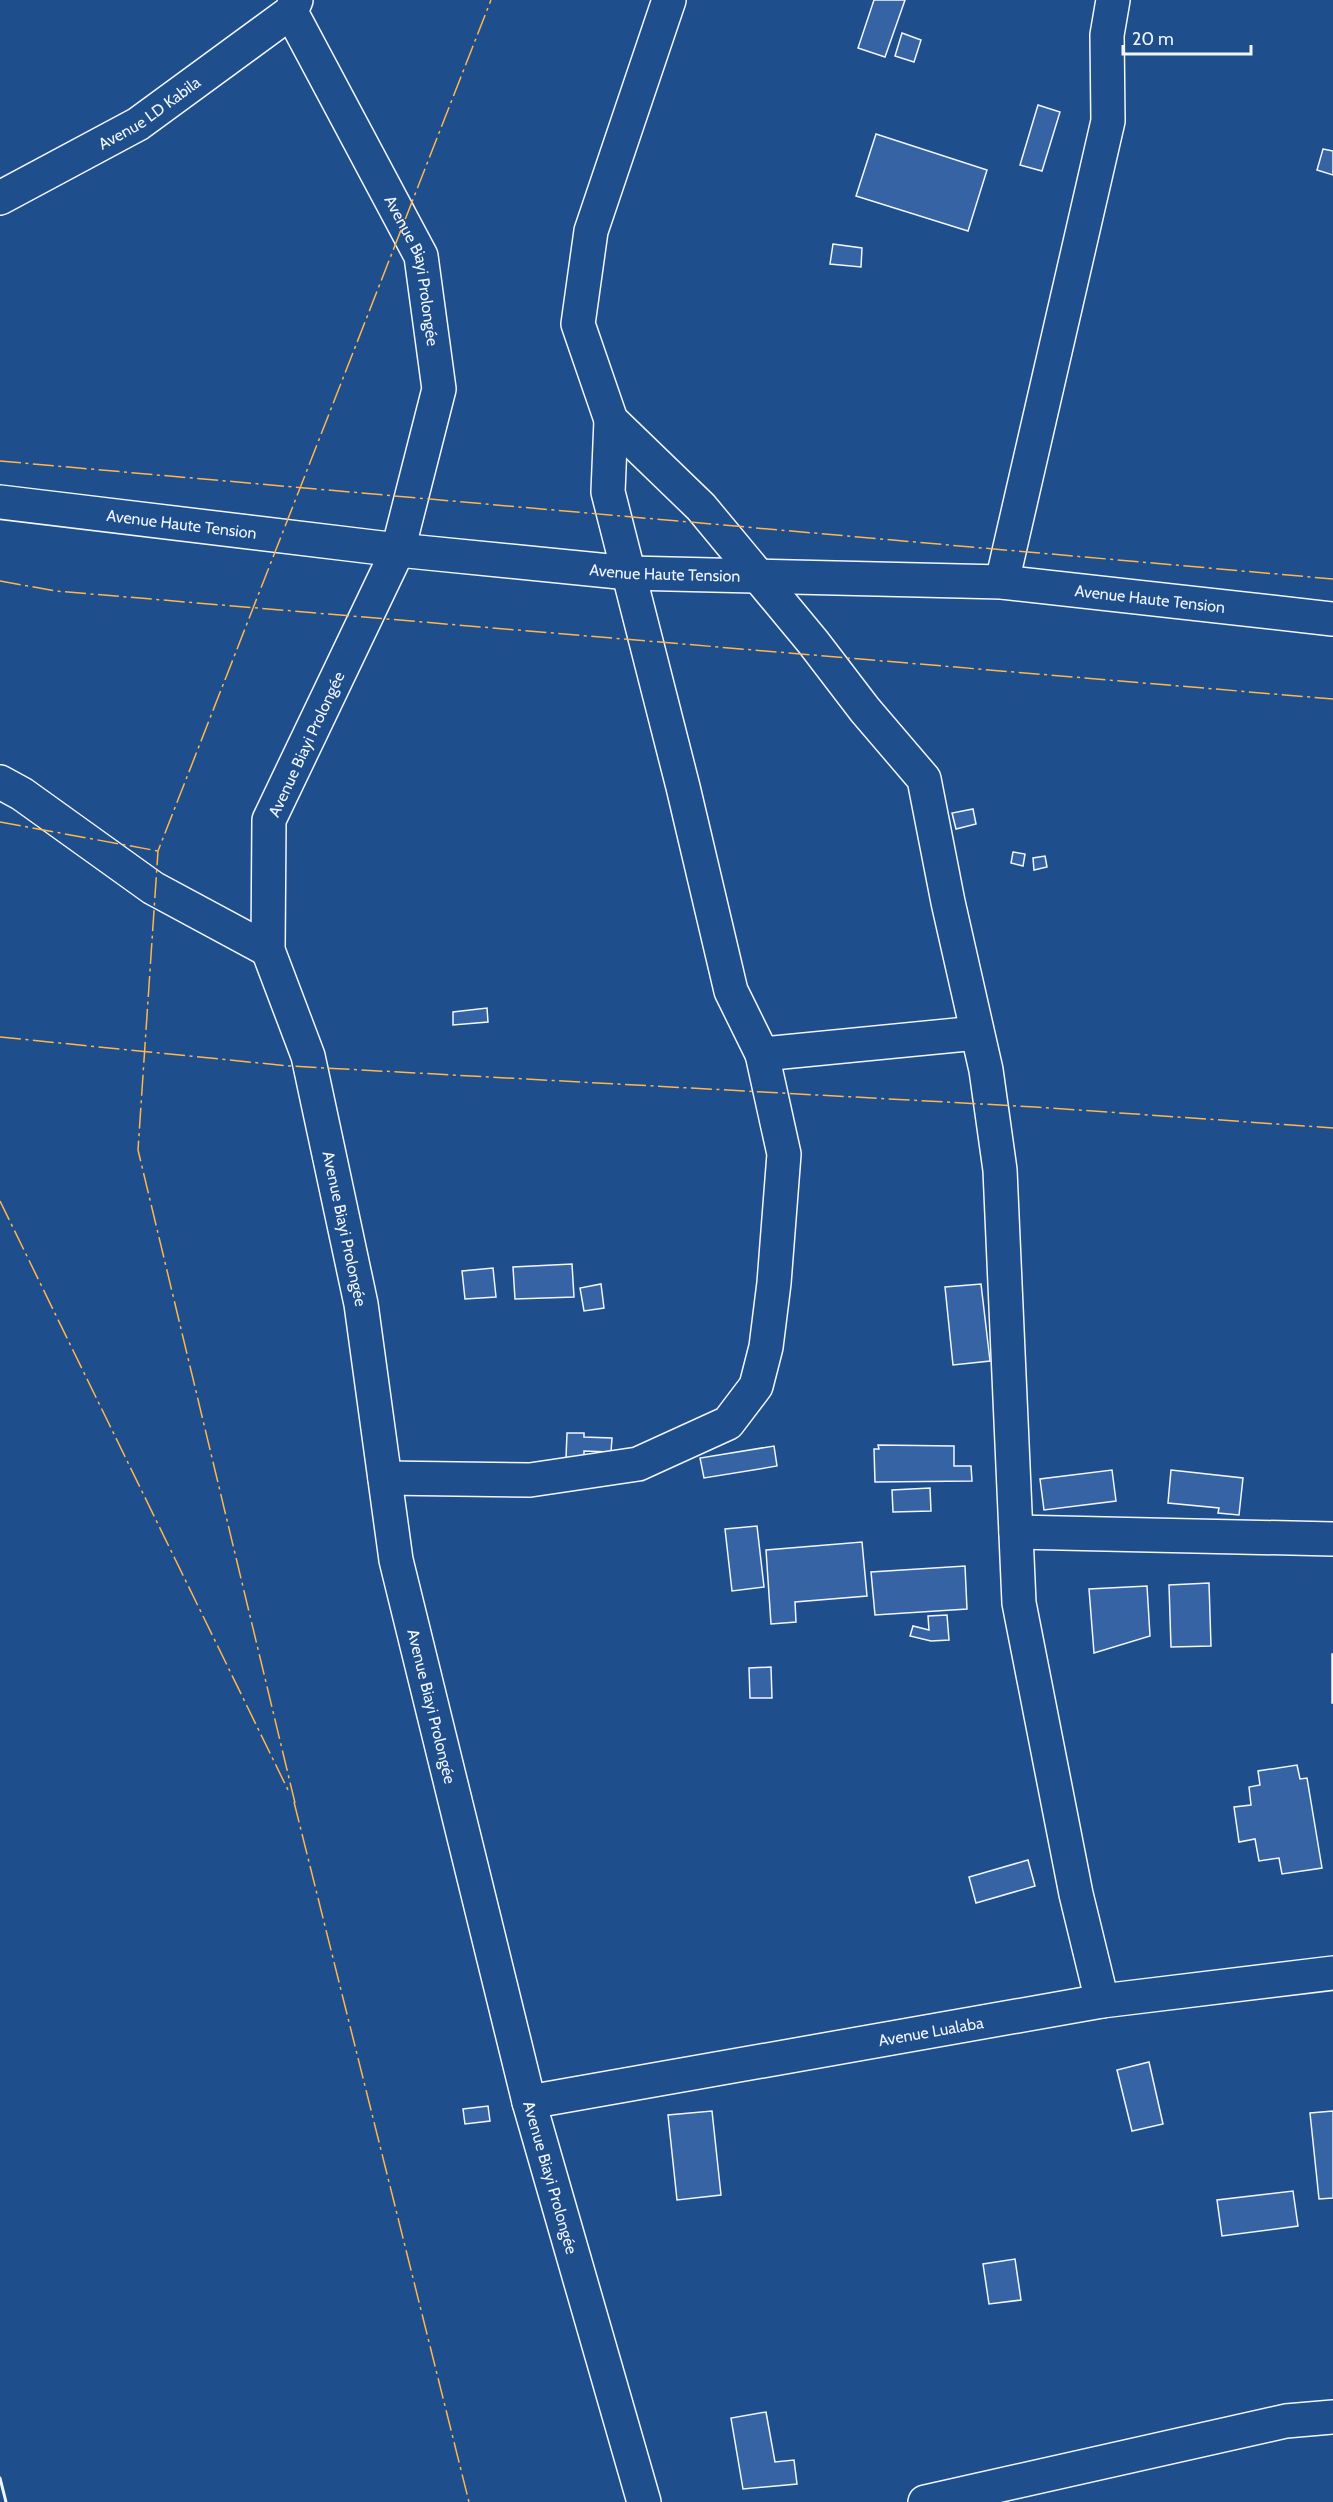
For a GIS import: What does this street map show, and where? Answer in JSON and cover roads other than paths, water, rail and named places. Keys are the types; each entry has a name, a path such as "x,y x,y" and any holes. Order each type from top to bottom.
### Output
{"street":[{"path":"384,1478 530,1479 638,1464 728,1423 756,1386 766,1347 774,1283 784,1154 762,1054 730,991 683,787 608,492 611,420 578,324 591,231 669,0"},
{"path":"1002,582 1108,121 1107,35 1113,0"},
{"name":"Avenue LD Kabila","path":"0,198 138,124 293,6"},
{"name":"Avenue Biayi Prolongée","path":"293,6 421,256 439,389 398,550 269,820 268,950 308,1056 361,1304 396,1560 529,2102 644,2502"},
{"path":"611,420 701,507 924,779 986,1070 1000,1170 1019,1603 1076,1894 1102,2001"},
{"name":"Avenue Haute Tension","path":"0,502 398,550 628,573 1002,582 1333,619"},
{"path":"0,782 22,794 153,888 268,950"},
{"path":"762,1054 977,1033"},
{"path":"1016,1532 1333,1539"},
{"name":"Avenue Lualaba","path":"529,2102 1102,2001 1333,1973"},
{"path":"925,2502 1286,2421 1333,2417"}]}
